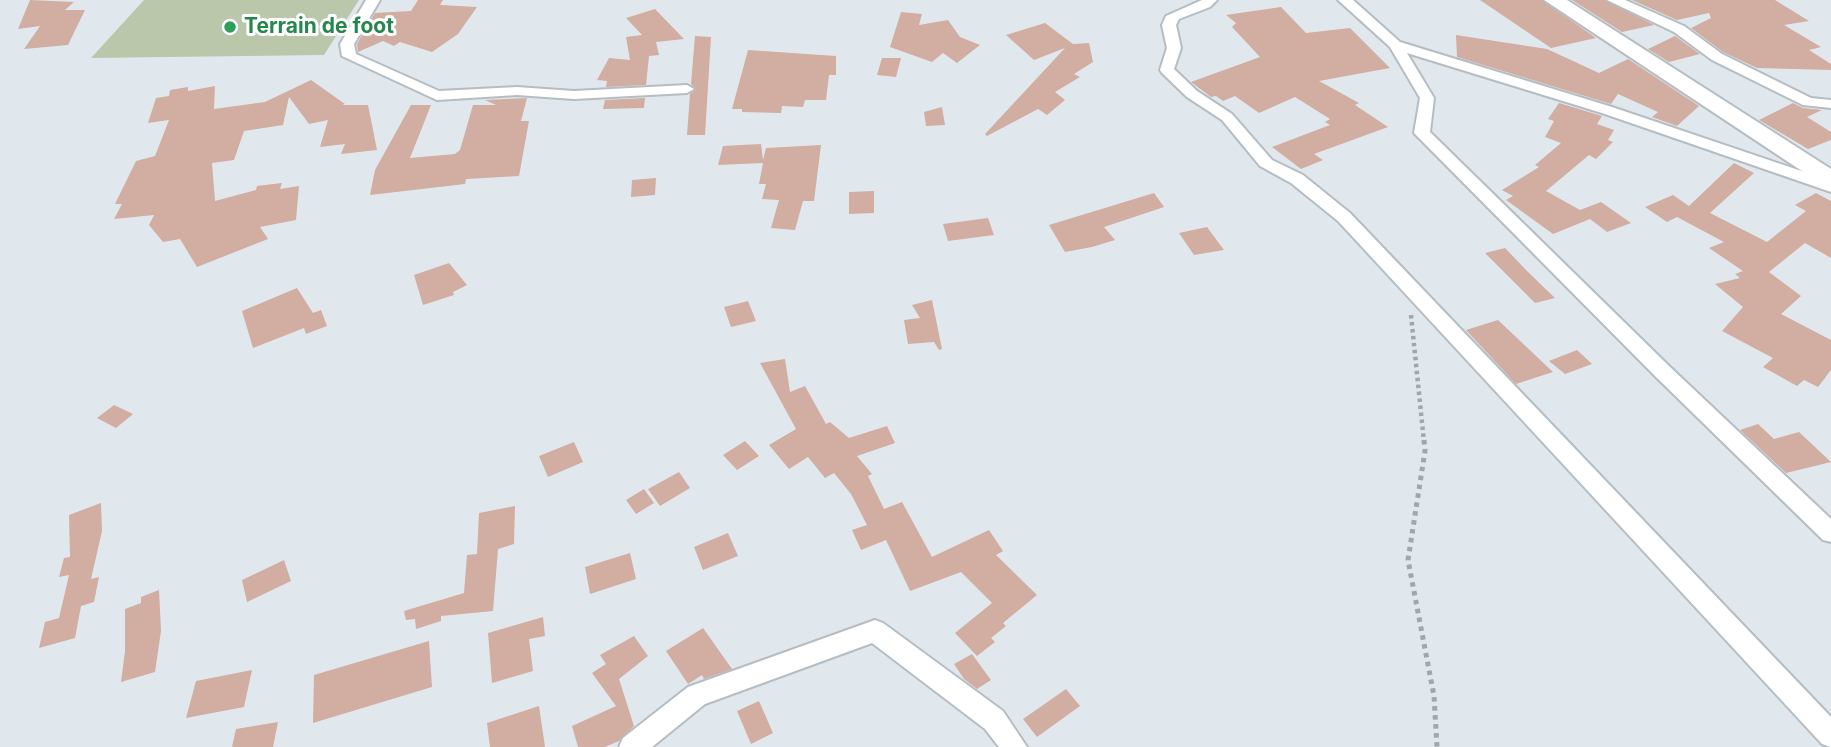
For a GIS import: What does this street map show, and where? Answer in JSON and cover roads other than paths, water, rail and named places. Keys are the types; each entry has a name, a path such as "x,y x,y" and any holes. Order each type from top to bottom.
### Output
{"street":[{"path":"373,0 346,44 349,56 437,96 517,91 573,94 687,89"},
{"path":"1210,0 1172,16 1169,25 1175,37 1176,50 1167,70 1192,94 1227,117 1266,163 1297,179 1344,216 1831,735"},
{"path":"1345,0 1395,45 1427,98 1422,133 1662,371 1831,533"},
{"path":"1554,0 1831,180"},
{"path":"1614,0 1679,29 1717,57 1808,102 1831,104"},
{"path":"1395,45 1607,110 1831,187"},
{"path":"632,747 697,695 875,631 994,720 1014,747"}],"place":[{"name":"Terrain de foot","path":"230,27"}]}
